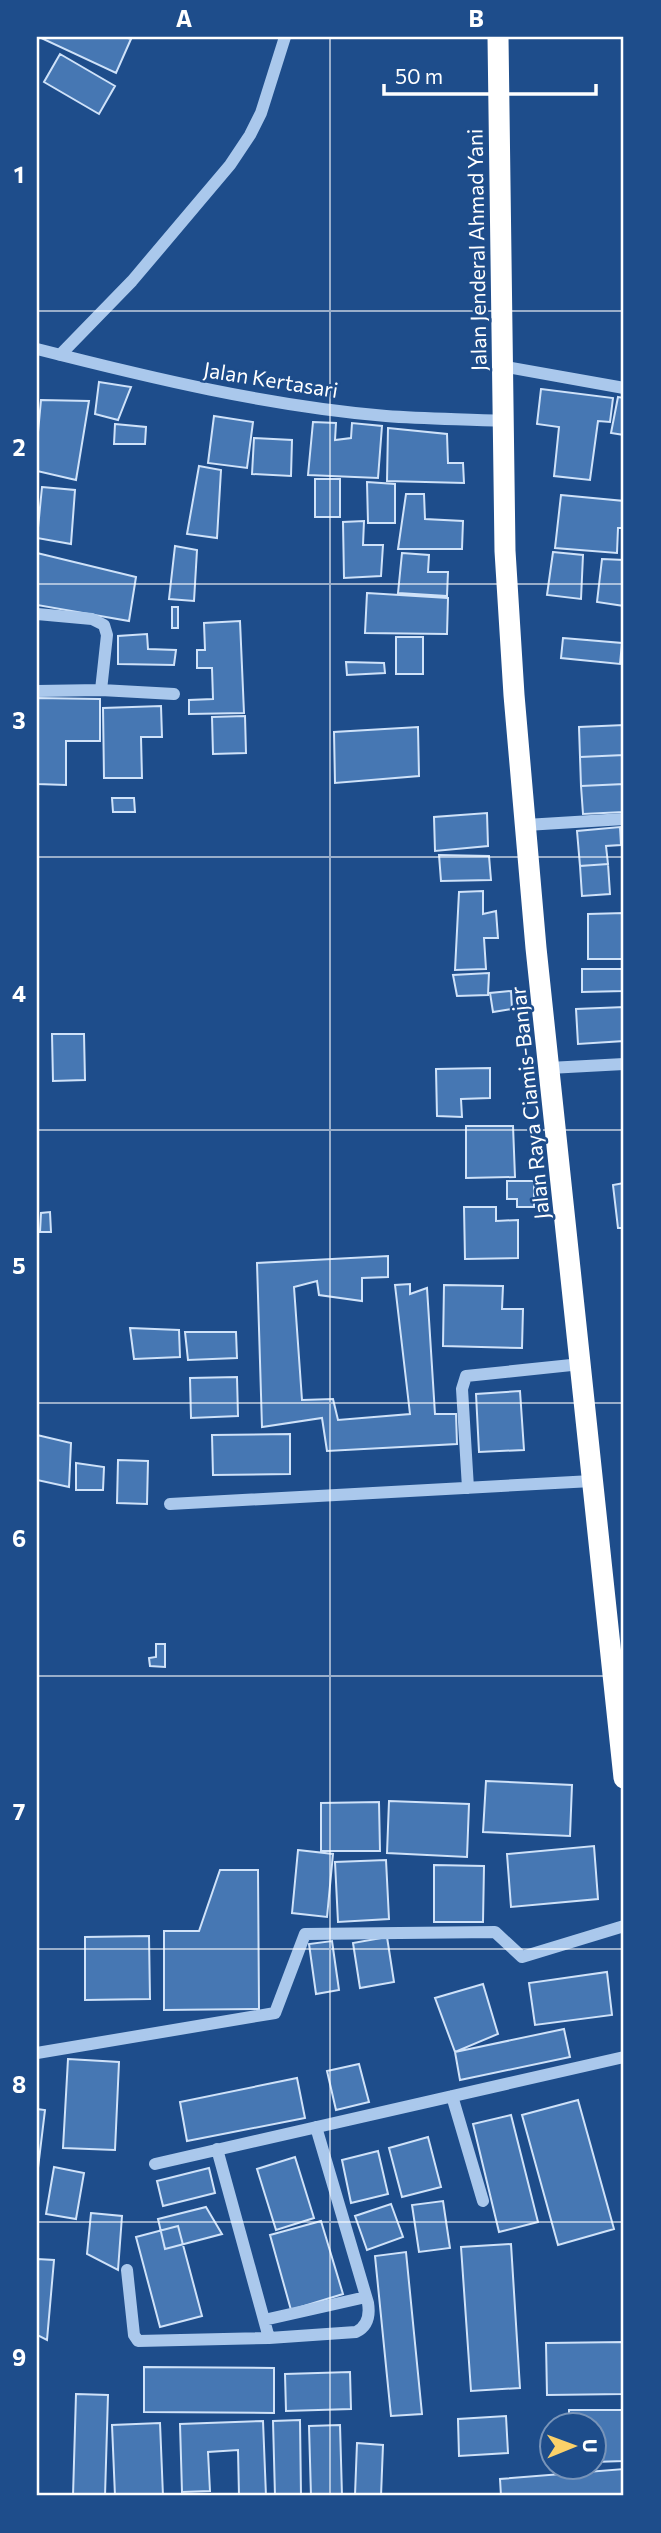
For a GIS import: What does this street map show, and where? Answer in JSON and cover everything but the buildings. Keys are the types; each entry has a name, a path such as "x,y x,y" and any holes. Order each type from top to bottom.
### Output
{"highway":[{"name":"Jalan Jenderal Ahmad Yani","path":"498,37 503,421"},
{"name":"Jalan Raya Ciamis-Banjar","path":"503,421 505,551 526,825 624,1778"}],"street":[{"path":"60,355 132,281 230,165 261,113 285,37"},
{"name":"Jalan Kertasari","path":"37,349 202,388 291,404 386,416 503,421"},
{"path":"501,366 624,388"},
{"path":"37,614 92,620 104,625 107,635 101,690"},
{"path":"37,691 101,690 174,694"},
{"path":"526,825 624,819"},
{"path":"549,1068 624,1064"},
{"path":"467,1488 462,1389 466,1376 580,1364"},
{"path":"170,1504 592,1481"},
{"path":"37,2053 275,2013 305,1934 495,1932 522,1956 624,1926"},
{"path":"155,2164 624,2057"},
{"path":"452,2096 483,2201"},
{"path":"127,2270 134,2336 137,2341 269,2338 359,2331 367,2319 369,2309 317,2127"},
{"path":"217,2149 269,2338"},
{"path":"264,2320 366,2297"}]}
